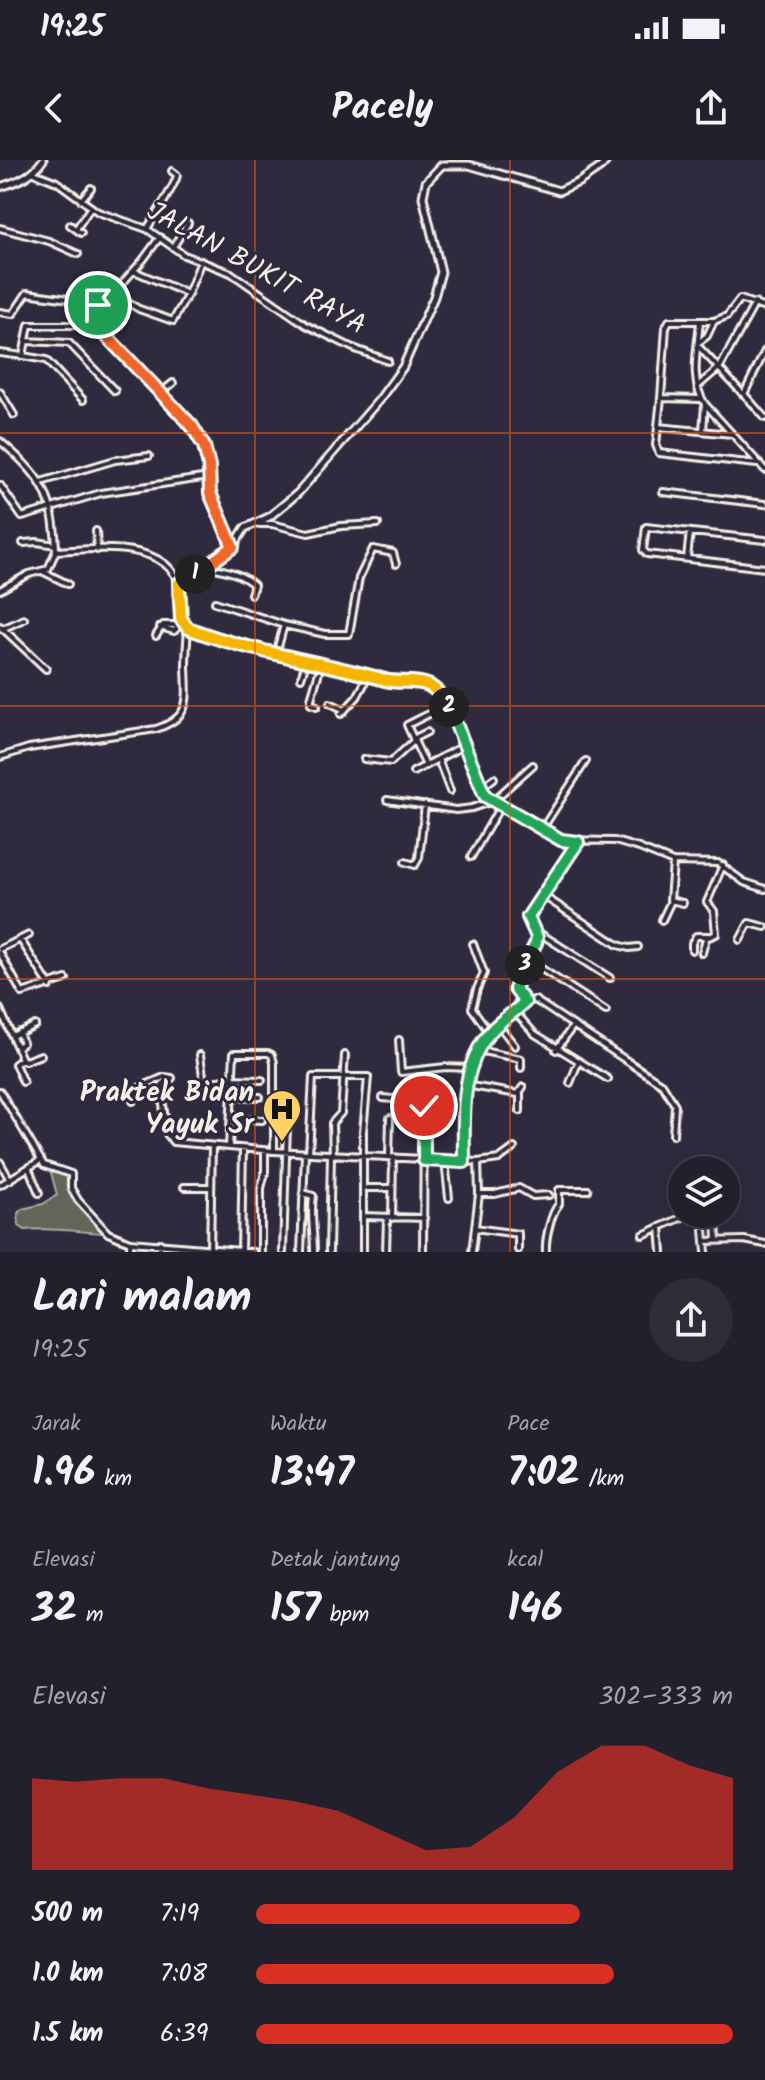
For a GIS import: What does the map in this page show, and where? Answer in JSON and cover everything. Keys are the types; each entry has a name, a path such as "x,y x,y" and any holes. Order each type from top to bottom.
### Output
{"street":[{"path":"0,187 34,173 43,160"},
{"path":"179,583 227,553 245,528 269,517 298,493 379,400 403,367 434,297 441,272 423,197 426,182 442,165 469,165 559,191 579,182 607,160"},
{"path":"147,229 159,205 177,181 177,174 172,171"},
{"name":"JALAN BUKIT RAYA","path":"34,173 57,182 91,207 147,229 173,247 231,273 297,320 353,348 388,361"},
{"path":"81,200 91,188"},
{"path":"76,229 91,207"},
{"path":"173,247 188,223"},
{"path":"70,225 81,233"},
{"path":"0,228 49,241 78,254"},
{"path":"0,312 13,314 27,293 104,304 160,237"},
{"path":"113,294 170,322 176,318 201,261"},
{"path":"134,271 188,294"},
{"path":"760,465 659,453 656,445 667,323 714,321 727,316 740,299 765,308"},
{"path":"697,387 720,367 755,303"},
{"path":"92,304 94,323 198,436 207,455 213,504 233,547"},
{"path":"700,321 697,387 703,402 703,431"},
{"path":"699,344 714,321"},
{"path":"23,356 29,325 80,325"},
{"path":"26,341 69,343 115,391"},
{"path":"699,344 765,418"},
{"path":"744,394 765,351"},
{"path":"0,353 46,360 83,400"},
{"path":"758,364 765,371"},
{"path":"159,394 173,383"},
{"path":"0,392 14,415"},
{"path":"661,398 703,402 765,470"},
{"path":"658,427 735,434"},
{"path":"0,441 23,460 41,482 51,510 56,548 49,568 24,576 0,590"},
{"path":"41,482 115,460 149,456"},
{"path":"0,485 19,516 51,510 101,493 209,477"},
{"path":"663,492 765,504"},
{"path":"255,524 272,524 308,533 341,526 378,524"},
{"path":"765,540 648,527 644,530 643,550 645,554 765,568"},
{"path":"96,531 97,550"},
{"path":"687,558 690,531"},
{"path":"0,757 29,748 148,731 179,718 186,706 184,626 179,583 176,575 163,562 134,550 56,548 37,542 23,543"},
{"path":"215,602 284,625 347,636 352,626 359,578 373,549 393,553 396,564"},
{"path":"207,566 251,581 254,585 251,594"},
{"path":"42,571 68,584"},
{"path":"24,619 1,627 46,669"},
{"path":"276,654 284,625"},
{"path":"156,636 160,627 184,626 306,662 389,681 425,684 436,690 447,705 480,789 493,801 561,840 615,841 673,862 715,862 744,882 765,889"},
{"path":"301,678 306,662"},
{"path":"317,706 311,704 311,699 321,665"},
{"path":"330,703 343,712 357,697 369,675"},
{"path":"426,766 408,724 447,705"},
{"path":"364,759 391,762 427,732"},
{"path":"413,772 463,746"},
{"path":"438,759 450,791"},
{"path":"542,829 586,761"},
{"path":"387,800 456,810 493,801 533,765"},
{"path":"480,789 494,778"},
{"path":"405,862 413,865 417,862 425,805"},
{"path":"471,857 501,805"},
{"path":"578,842 528,917 528,922 533,929 610,978"},
{"path":"662,920 671,901 673,862"},
{"path":"692,950 696,936 716,932 714,911 708,900 723,865"},
{"path":"542,895 618,945 638,947"},
{"path":"671,901 683,903"},
{"path":"740,940 749,923 765,927"},
{"path":"525,1002 515,989 536,943 533,929"},
{"path":"29,935 0,951 22,993 66,979"},
{"path":"702,953 708,936"},
{"path":"20,939 50,986"},
{"path":"473,944 484,973 472,1008 489,1032"},
{"path":"528,960 606,1011"},
{"path":"464,1162 465,1085 470,1068 489,1032 525,1002 535,1000 662,1084 675,1105 673,1135"},
{"path":"0,1009 22,1059"},
{"path":"515,1012 529,1030 556,1050 608,1079"},
{"path":"498,1024 515,1046"},
{"path":"12,1036 35,1025"},
{"path":"556,1050 573,1026"},
{"path":"17,1047 23,1043 19,1032"},
{"path":"399,1040 401,1072 470,1068"},
{"path":"478,1050 521,1059 521,1068"},
{"path":"229,1147 235,1053 268,1053 273,1057 274,1151"},
{"path":"23,1082 15,1064 22,1059 41,1055"},
{"path":"200,1055 204,1083 232,1079 262,1080"},
{"path":"329,1252 332,1123 341,1113 345,1055"},
{"path":"570,1083 578,1062"},
{"path":"133,1101 138,1088 164,1077 172,1078 163,1084 161,1090 170,1140 212,1146 464,1162 499,1159 514,1148"},
{"path":"301,1252 313,1077 368,1077 363,1156 363,1252"},
{"path":"465,1085 520,1093"},
{"path":"520,1111 523,1087"},
{"path":"0,1091 41,1160 47,1167 71,1174 71,1188 108,1233 130,1242 253,1252"},
{"path":"231,1097 260,1097"},
{"path":"383,1098 419,1102 424,1106 423,1252"},
{"path":"386,1252 392,1188 390,1118"},
{"path":"231,1119 262,1120"},
{"path":"283,1252 287,1125"},
{"path":"210,1250 212,1146"},
{"path":"241,1252 243,1149"},
{"path":"261,1252 261,1188 265,1150"},
{"path":"0,1185 41,1160"},
{"path":"445,1161 449,1198"},
{"path":"0,1162 10,1180"},
{"path":"472,1252 479,1194 478,1162"},
{"path":"29,1169 39,1193"},
{"path":"184,1187 211,1187"},
{"path":"367,1188 392,1188"},
{"path":"479,1194 522,1188 530,1195 549,1195"},
{"path":"546,1252 545,1238 559,1202 559,1190 588,1190"},
{"path":"303,1193 313,1196 314,1252"},
{"path":"363,1216 424,1218"},
{"path":"643,1235 668,1224"},
{"path":"660,1227 662,1252"},
{"path":"475,1228 518,1234 518,1250"},
{"path":"716,1228 717,1240"},
{"path":"704,1230 706,1252"},
{"path":"705,1241 744,1240 765,1244"},
{"path":"130,1242 130,1252"},
{"path":"160,1243 160,1252"}],"green space":[{"path":"50,1169 69,1175 77,1200 104,1233 25,1230 19,1226 18,1213 22,1209 43,1204 57,1195"}],"place":[{"name":"Praktek Bidan Yayuk Sr","path":"282,1143"}],"route":[{"path":"98,305 91,306 94,323 192,426 204,446 213,504 233,547 179,583 184,625 202,634 302,661 389,681 419,682 431,687 451,712 481,792 561,840 578,842 528,917 537,937 536,943 515,989 525,1002 489,1032 470,1068 465,1085 464,1162 424,1160 424,1106"}]}
